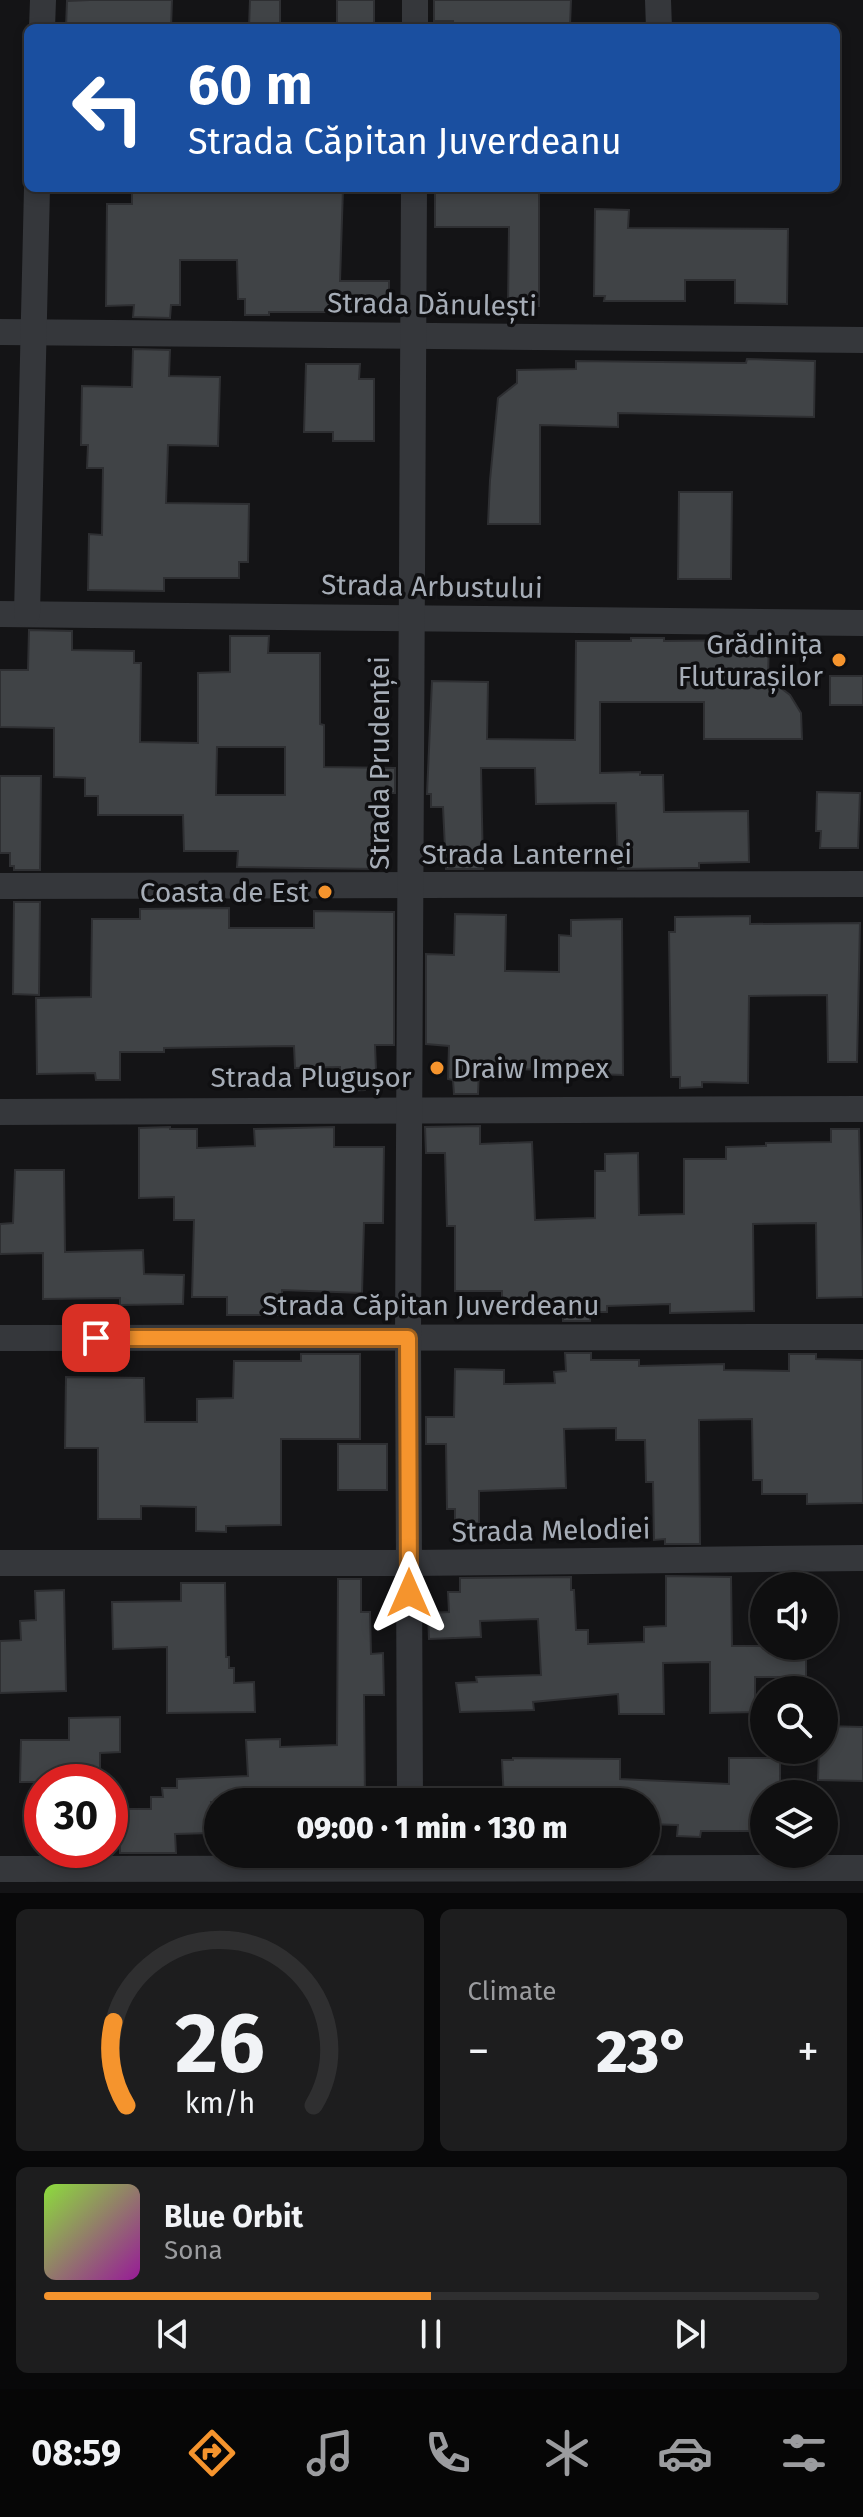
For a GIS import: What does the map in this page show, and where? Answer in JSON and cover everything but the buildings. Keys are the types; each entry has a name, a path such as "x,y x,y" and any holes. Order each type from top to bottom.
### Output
{"street":[{"path":"42,24 43,0"},
{"path":"415,0 415,24"},
{"path":"658,0 659,24"},
{"path":"27,614 37,192"},
{"name":"Strada Prudenței","path":"410,1788 408,1338 414,192"},
{"name":"Strada Dănulești","path":"0,332 863,340"},
{"name":"Strada Arbustului","path":"0,614 863,623"},
{"name":"Strada Lanternei","path":"0,886 863,884"},
{"name":"Strada Plugușor","path":"0,1112 863,1109"},
{"name":"Strada Căpitan Juverdeanu","path":"0,1338 863,1337"},
{"name":"Strada Melodiei","path":"0,1563 863,1558"},
{"path":"0,1869 410,1872 863,1868"}],"place":[{"name":"Grădinița Fluturașilor","path":"839,660"},
{"name":"Coasta de Est","path":"325,892"},
{"name":"Draiw Impex","path":"437,1068"}],"route":[{"path":"96,1338 408,1338 409,1593"}]}
